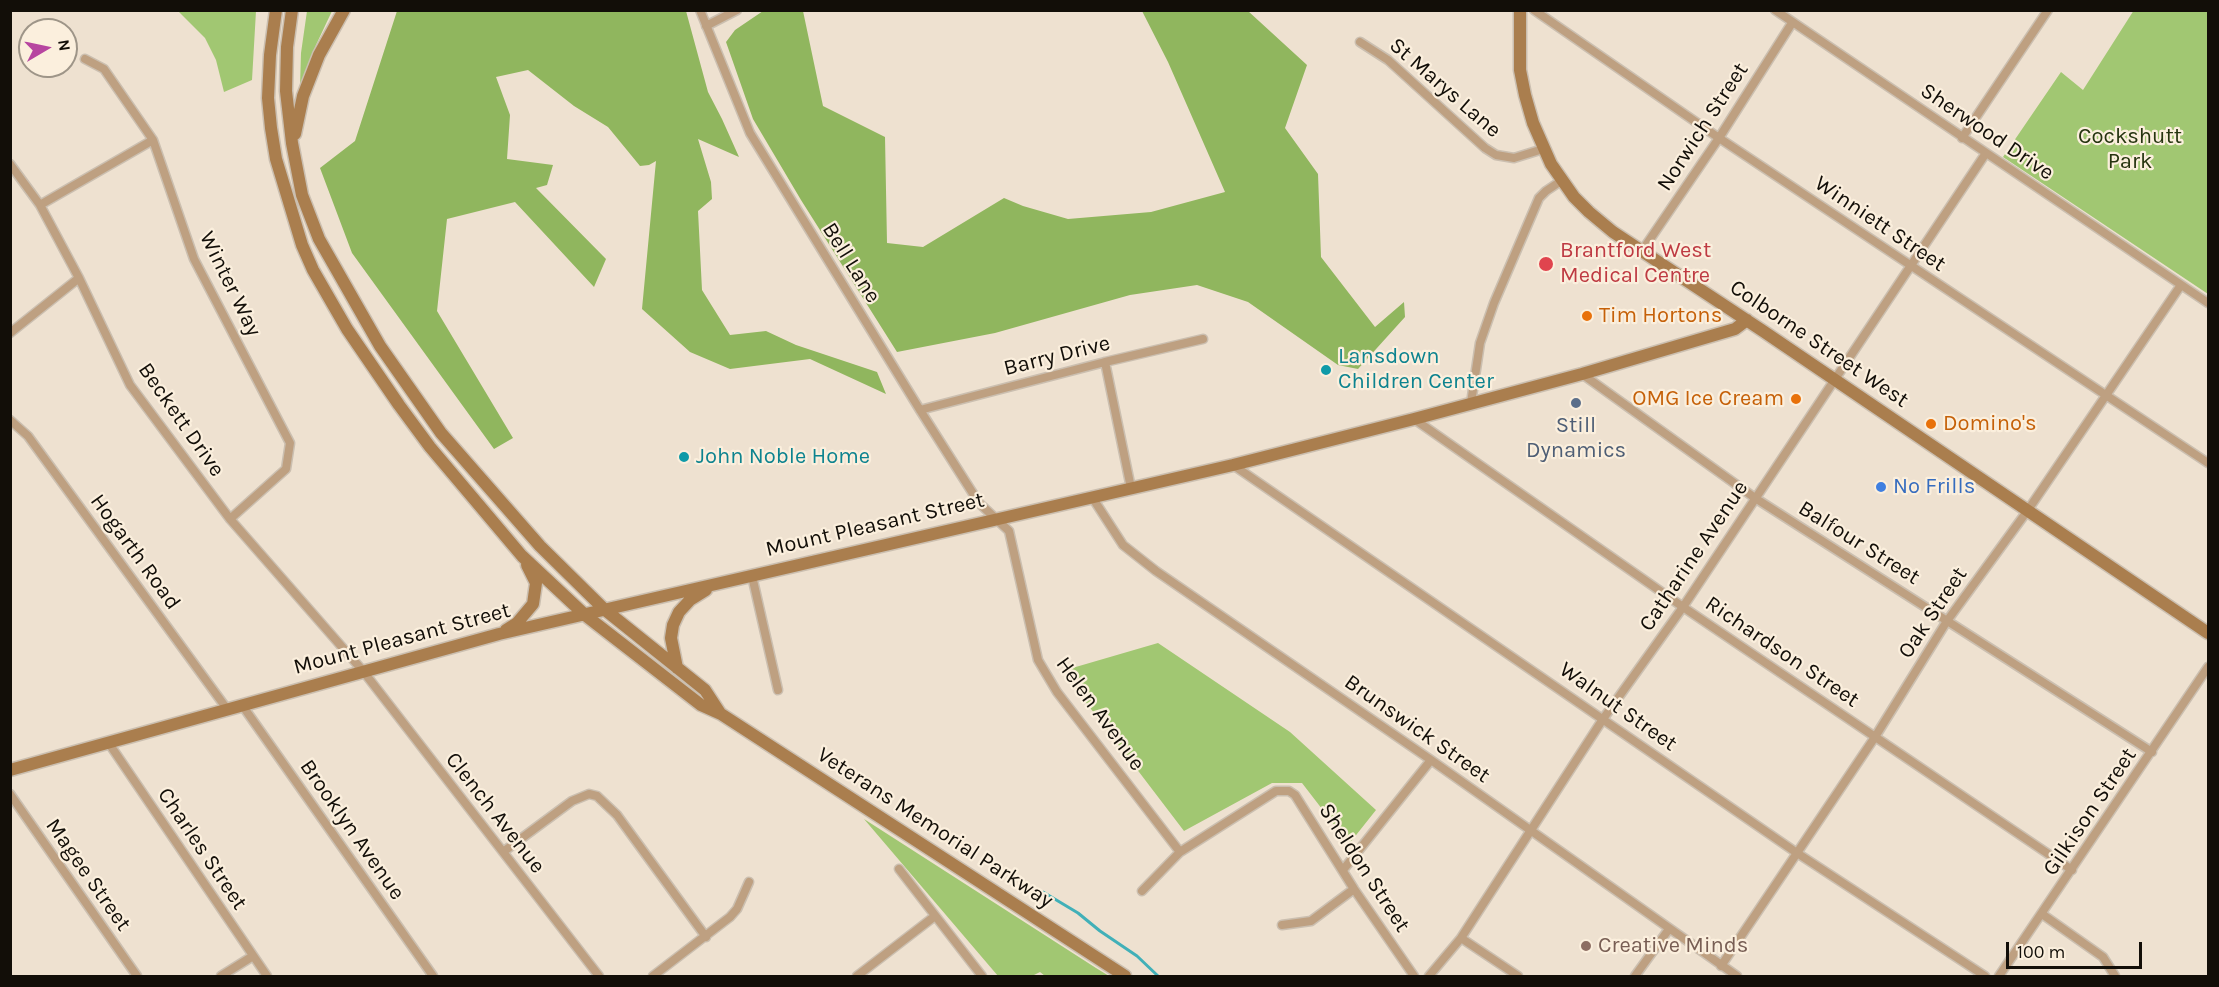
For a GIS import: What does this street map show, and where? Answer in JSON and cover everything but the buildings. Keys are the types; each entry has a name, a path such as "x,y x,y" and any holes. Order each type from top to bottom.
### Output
{"main road":[{"name":"Veterans Memorial Parkway","path":"276,10 270,55 268,98 271,128 284,188 306,254 347,329 399,405 430,447 522,556 585,615 701,705 721,714 1125,976"},
{"name":"Veterans Memorial Parkway","path":"292,10 287,47 286,91 292,143 302,195 319,239 380,346 441,433 540,546 604,609 705,690 721,714"},
{"path":"292,143 307,86 319,55 344,10"},
{"name":"Colborne Street West","path":"1520,10 1520,70 1524,95 1543,149 1561,181 1574,197 1604,225 2208,633"},
{"name":"Mount Pleasant Street","path":"10,770 499,634 996,518 1131,489 1414,419 1582,374 1735,329 1747,320"},
{"path":"499,634 517,623 533,604 536,583 522,556"},
{"path":"677,668 671,638 673,625 679,612 690,600 715,585"}],"street":[{"name":"Bell Lane","path":"700,10 750,133 979,503 996,518"},
{"path":"706,26 737,10"},
{"name":"Winniett Street","path":"1534,10 1719,138 2208,463"},
{"name":"Sherwood Drive","path":"1774,10 2208,303"},
{"path":"1962,138 2048,10"},
{"name":"Norwich Street","path":"1642,250 1719,138 1792,23"},
{"name":"St Marys Lane","path":"1360,42 1388,60 1485,148 1496,155 1514,158 1543,149"},
{"name":"Winter Way","path":"85,58 104,69 153,140 194,259 290,442 286,469 230,519"},
{"path":"40,205 153,140"},
{"name":"Catharine Avenue","path":"1429,976 1461,938 1603,719 1683,607 1986,153"},
{"name":"Beckett Drive","path":"10,164 40,205 79,278 130,386 230,519 363,671"},
{"path":"1471,403 1480,343 1494,303 1536,204 1546,191 1561,181"},
{"path":"10,333 79,278"},
{"name":"Oak Street","path":"1721,966 1875,737 1947,621 2028,510 2181,285"},
{"name":"Barry Drive","path":"920,410 1203,339"},
{"path":"1105,362 1131,489"},
{"name":"Balfour Street","path":"1582,374 1755,498 2152,752"},
{"name":"Richardson Street","path":"1414,419 1683,607 2072,870"},
{"name":"Hogarth Road","path":"10,420 28,436 227,709"},
{"name":"Walnut Street","path":"1233,465 1797,853 1985,976"},
{"name":"Brunswick Street","path":"1092,497 1123,545 1156,571 1530,829 1737,976"},
{"name":"Helen Avenue","path":"996,518 1009,531 1038,660 1057,692 1180,852"},
{"path":"752,576 778,690"},
{"name":"Gilkison Street","path":"1999,976 2208,667"},
{"name":"Clench Avenue","path":"363,671 599,976"},
{"name":"Brooklyn Avenue","path":"242,705 433,976"},
{"name":"Charles Street","path":"108,742 267,976"},
{"path":"1343,870 1431,760"},
{"name":"Sheldon Street","path":"1180,852 1276,791 1284,790 1295,795 1354,889 1414,976"},
{"name":"Magee Street","path":"10,794 137,976"},
{"path":"503,852 572,801 589,794 597,796 617,815 706,937"},
{"path":"1142,891 1180,852"},
{"path":"899,869 982,976"},
{"path":"653,976 730,917 737,909 749,882"},
{"path":"1282,925 1311,921 1354,889"},
{"path":"2042,914 2103,957 2115,976"},
{"path":"857,976 935,916"},
{"path":"1635,976 1669,929"},
{"path":"1461,938 1518,976"},
{"path":"221,976 253,956"}],"green space":[{"name":"Cockshutt Park","path":"2134,10 2208,11 2208,294 2003,157 2061,72 2083,90"},
{"path":"178,11 256,11 252,80 224,92 216,60 205,38"},
{"path":"307,11 332,11 300,87 301,53"},
{"path":"397,11 686,11 708,92 739,157 698,139 711,182 712,199 698,211 702,290 730,335 766,331 796,345 877,372 886,394 810,359 730,369 690,352 642,309 656,161 640,166 608,127 574,106 528,70 496,77 510,115 507,159 553,165 547,185 536,188 606,259 594,287 515,202 447,219 437,311 513,438 494,449 352,253 320,168 355,141"},
{"path":"763,11 803,11 823,106 885,137 887,243 923,247 1004,198 1068,219 1151,212 1225,192 1168,62 1142,11 1248,11 1307,65 1285,128 1318,174 1321,257 1375,327 1404,302 1405,317 1358,369 1338,365 1248,302 1197,285 1130,295 995,333 897,352 753,119 726,42 735,30"},
{"path":"1158,643 1290,732 1376,810 1349,844 1302,783 1272,783 1184,831 1062,671"},
{"path":"864,819 1109,976 1045,976 1040,972 1032,976 998,976"}],"waterway":[{"path":"1043,892 1078,913 1137,956 1158,976"}],"place":[{"name":"Brantford West Medical Centre","path":"1546,264"},
{"name":"Tim Hortons","path":"1587,316"},
{"name":"Lansdown Children Center","path":"1326,370"},
{"name":"OMG Ice Cream","path":"1796,399"},
{"name":"Still Dynamics","path":"1576,403"},
{"name":"Domino's","path":"1931,424"},
{"name":"John Noble Home","path":"684,457"},
{"name":"No Frills","path":"1881,487"},
{"name":"Creative Minds","path":"1586,946"}]}
